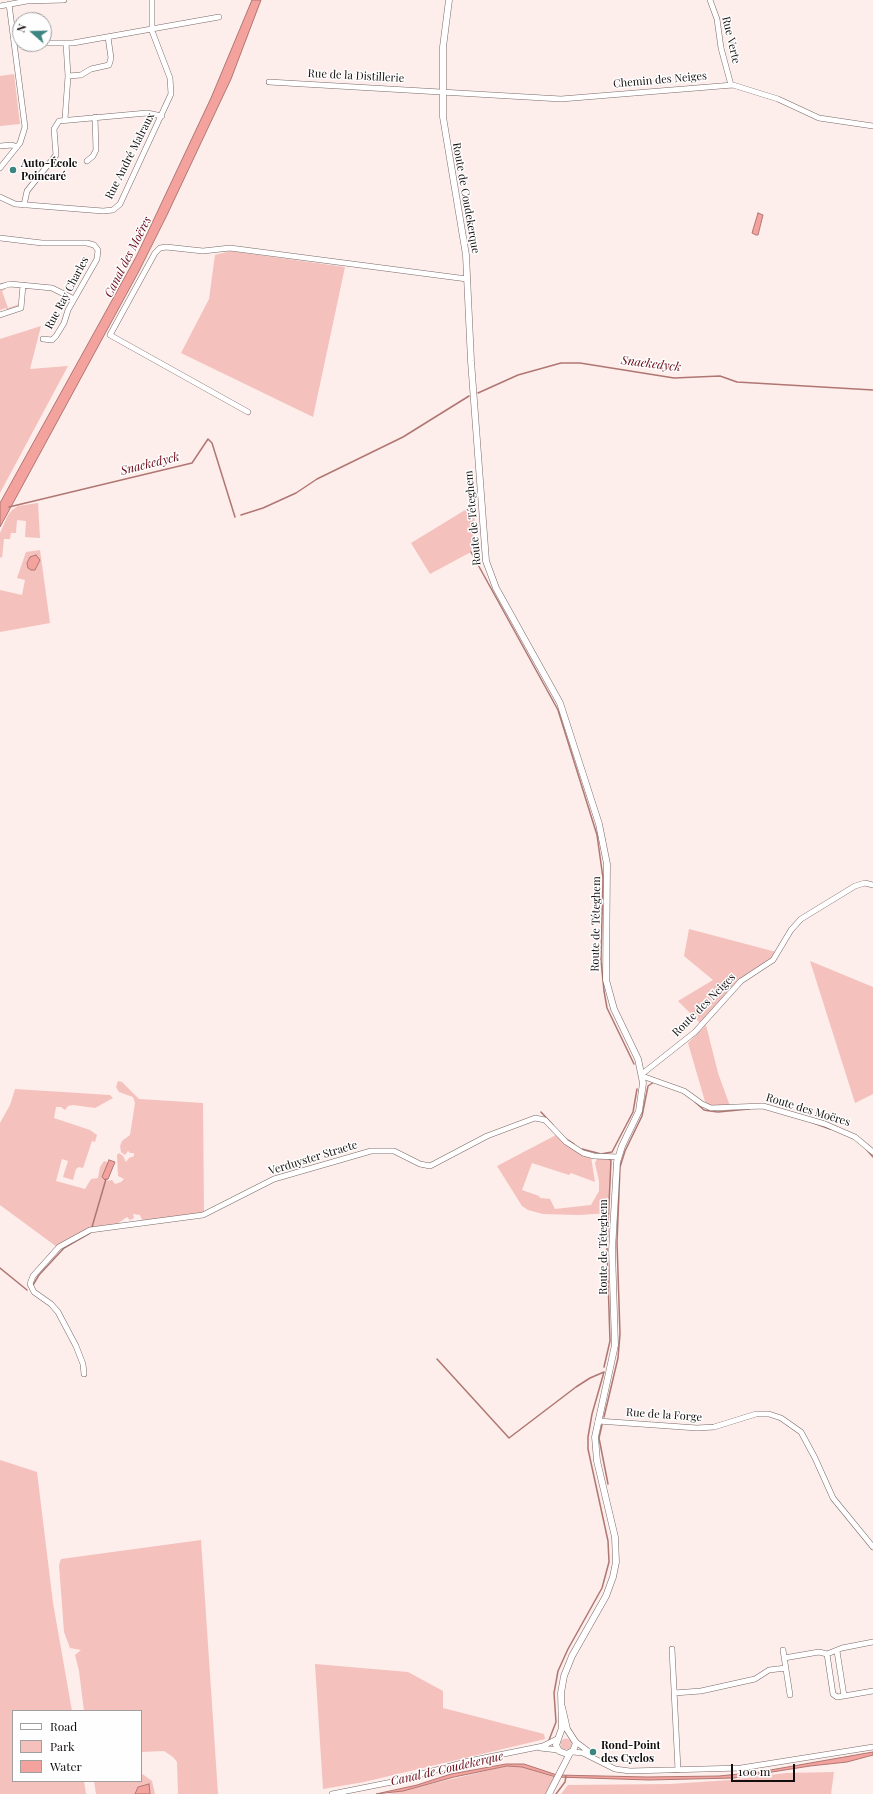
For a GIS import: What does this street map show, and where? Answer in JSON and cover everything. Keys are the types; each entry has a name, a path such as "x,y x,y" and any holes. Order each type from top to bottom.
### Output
{"main road":[{"name":"Route de Coudekerque","path":"449,0 444,38 442,91 444,129 464,242 474,400"},
{"name":"Route de Téteghem","path":"474,400 487,565 494,584 560,704 599,824 607,864 606,980 614,1009 637,1057 642,1075 643,1093 640,1108 618,1157 612,1250 615,1345 595,1437 596,1454 615,1537 616,1566 606,1596 567,1666 562,1686 562,1728 558,1738"},
{"name":"Route de Téteghem","path":"562,1708 566,1726 570,1735"},
{"path":"550,1794 576,1742 570,1735 564,1734 558,1738 556,1745 559,1751 560,1772"},
{"path":"559,1751 565,1754 571,1752"}],"street":[{"path":"0,6 45,0 64,0"},
{"name":"Rue André Malraux","path":"0,197 9,203 103,211 114,209 123,198 170,96 171,83 152,29 152,0"},
{"name":"Rue Verte","path":"710,0 716,16 721,48 731,85"},
{"path":"9,4 12,19"},
{"path":"52,43 66,43 108,37 218,17"},
{"path":"68,76 81,75 91,69 109,65 111,58 108,37"},
{"path":"65,119 68,76 66,43"},
{"path":"0,168 23,137 25,125 18,52"},
{"name":"Rue de la Distillerie","path":"268,82 442,91"},
{"name":"Chemin des Neiges","path":"442,91 566,99 731,85 772,96 819,118 835,122 873,126"},
{"path":"24,205 27,191 55,156 55,125 59,121 65,119 147,112 162,116"},
{"path":"87,161 93,156 96,150 95,117"},
{"path":"0,146 12,145 17,147"},
{"name":"Rue Ray Charles","path":"0,238 48,243 86,243 95,246 98,251 98,257 74,300 56,337 52,340 43,339"},
{"path":"248,412 110,335 155,253 160,248 164,246 204,251 230,248 467,280"},
{"path":"0,287 8,284 53,288 74,300"},
{"path":"0,315 21,308 23,286"},
{"name":"Route des Neiges","path":"642,1075 697,1030 738,984 773,960 791,930 801,919 855,886 865,883 873,885"},
{"name":"Route des Moëres","path":"642,1075 687,1092 702,1104 711,1108 763,1106 825,1124 855,1137 873,1152"},
{"name":"Verduyster Straete","path":"84,1374 80,1353 58,1312 51,1304 34,1292 30,1284 33,1276 61,1245 92,1229 203,1215 274,1178 371,1151 386,1149 394,1151 420,1164 430,1166 487,1136 535,1118 545,1120 566,1142 581,1152 594,1156 618,1157"},
{"name":"Rue de la Forge","path":"598,1421 697,1428 714,1427 759,1414 768,1414 781,1418 801,1432 815,1458 831,1495 873,1546"},
{"path":"784,1658 819,1652 828,1654 843,1648 873,1642"},
{"path":"672,1649 678,1770"},
{"path":"783,1650 790,1695"},
{"path":"837,1651 844,1696"},
{"path":"828,1654 833,1694 836,1696 844,1696 873,1691"},
{"path":"674,1693 701,1691 755,1679 769,1670 786,1668"},
{"path":"332,1794 406,1779 474,1760 529,1749 551,1743 558,1738"},
{"path":"576,1742 588,1752 609,1763 638,1770"},
{"path":"571,1752 583,1753 618,1769 678,1770 746,1768 873,1748"},
{"path":"529,1749 559,1751"}],"green space":[{"path":"14,74 20,124 0,126 0,76"},
{"path":"230,251 345,267 313,417 181,353 209,299 215,255"},
{"path":"5,287 6,289 2,291 8,308 20,304 19,307 7,311 6,308 0,310 0,289"},
{"path":"41,326 30,369 68,366 0,493 0,339"},
{"path":"38,503 40,538 25,537 26,521 17,520 16,533 11,533 10,539 4,539 2,558 0,557 0,533 8,515 18,506"},
{"path":"475,504 476,507 471,552 430,574 411,543"},
{"path":"40,550 50,623 0,632 0,590 22,595 25,580 17,578 26,552"},
{"path":"689,929 776,952 773,957 738,980 700,1023 678,1001 713,980 684,956"},
{"path":"810,961 873,987 873,1094 855,1103"},
{"path":"706,1025 718,1073 730,1106 718,1107 706,1105 688,1043"},
{"path":"118,1081 122,1082 139,1099 203,1103 204,1212 173,1218 142,1220 140,1215 133,1214 134,1218 130,1220 127,1217 114,1226 87,1232 85,1236 62,1247 57,1247 0,1205 0,1123 10,1105 15,1089 110,1095 113,1098 95,1108 73,1105 68,1106 65,1110 61,1107 56,1107 54,1118 90,1130 97,1135 95,1142 92,1141 83,1168 79,1167 76,1169 73,1180 63,1177 68,1161 62,1159 56,1181 85,1189 91,1179 98,1178 100,1167 104,1161 110,1163 105,1181 112,1180 115,1184 121,1182 124,1179 118,1176 117,1155 119,1153 123,1156 126,1162 129,1158 134,1156 134,1153 130,1153 128,1151 125,1155 121,1152 120,1146 122,1141 130,1135 135,1103 133,1097 119,1092 116,1087"},
{"path":"556,1135 591,1157 595,1182 571,1173 569,1175 532,1163 522,1190 539,1196 540,1198 550,1199 555,1209 591,1205 599,1191 599,1181 595,1163 597,1159 603,1157 611,1160 609,1213 579,1215 543,1214 528,1210 522,1206 497,1166"},
{"path":"0,1460 37,1472 53,1603 72,1710 12,1710 12,1782 84,1782 86,1794 0,1794"},
{"path":"201,1540 218,1794 178,1794 177,1762 173,1757 164,1751 142,1752 142,1710 84,1710 79,1671 75,1655 81,1650 70,1648 64,1632 59,1565 61,1559"},
{"path":"315,1664 408,1672 443,1691 443,1708 544,1734 545,1739 364,1782 323,1789"},
{"path":"566,1738 570,1740 572,1744 570,1748 566,1750 562,1748 560,1744 562,1740"},
{"path":"507,1766 522,1767 554,1777 554,1779 546,1794 388,1794"},
{"path":"834,1772 831,1794 561,1794 568,1785 670,1784 730,1780 786,1773"},
{"path":"142,1774 152,1781 155,1794 96,1794 94,1782 142,1782"}],"water":[{"path":"252,0 261,0 231,79 167,215 139,271 0,527 0,503 137,255 211,98"},
{"path":"758,213 763,215 758,235 756,235 752,233"},
{"path":"36,555 40,560 35,570 31,570 28,568 27,563 30,557"},
{"path":"109,1160 115,1162 108,1179 105,1180 102,1177"},
{"path":"873,1752 873,1755 847,1762 810,1766 734,1778 649,1780 556,1777 522,1767 507,1766 454,1777 403,1791 376,1794 417,1785 451,1774 506,1764 524,1764 557,1775 647,1777 719,1776 759,1772"},
{"path":"149,1784 150,1794 135,1794 138,1787"}],"waterway":[{"name":"Snaekedyck","path":"478,393 518,375 561,363 580,363 674,378 720,376 737,382 873,390"},
{"name":"Snaekedyck","path":"241,515 263,508 296,493 317,479 403,437 469,396"},
{"name":"Snaekedyck","path":"9,507 192,463 208,439 212,443 235,517"},
{"path":"471,552 558,710 597,835 603,878 601,960 607,1008 634,1064"},
{"path":"604,1417 618,1358 620,1334 617,1242 620,1167 625,1151 642,1116 648,1086 654,1082"},
{"path":"582,1149 601,1154 612,1152 633,1112 637,1089"},
{"path":"695,1102 704,1110 710,1111 718,1112 749,1109"},
{"path":"541,1112 553,1125"},
{"path":"811,1122 830,1129"},
{"path":"565,1138 574,1144"},
{"path":"866,1149 873,1157"},
{"path":"604,1367 610,1341 607,1248 611,1160 609,1159"},
{"path":"92,1227 106,1179"},
{"path":"33,1285 39,1275 64,1248 90,1233"},
{"path":"0,1268 27,1290"},
{"path":"437,1359 509,1438 576,1387 590,1378 604,1372"},
{"path":"549,1740 556,1722 554,1693 558,1671 568,1649 602,1588 609,1562 608,1541 588,1449 588,1437 592,1414 604,1372"},
{"path":"602,1425 599,1438 608,1484"},
{"path":"556,1794 565,1782 566,1776"}],"place":[{"name":"Auto-École Poincaré","path":"13,170"},
{"name":"Rond-Point des Cyclos","path":"593,1752"}],"water label":[{"name":"Canal des Moëres","path":"128,257"},
{"name":"Canal de Coudekerque","path":"447,1769"}]}
